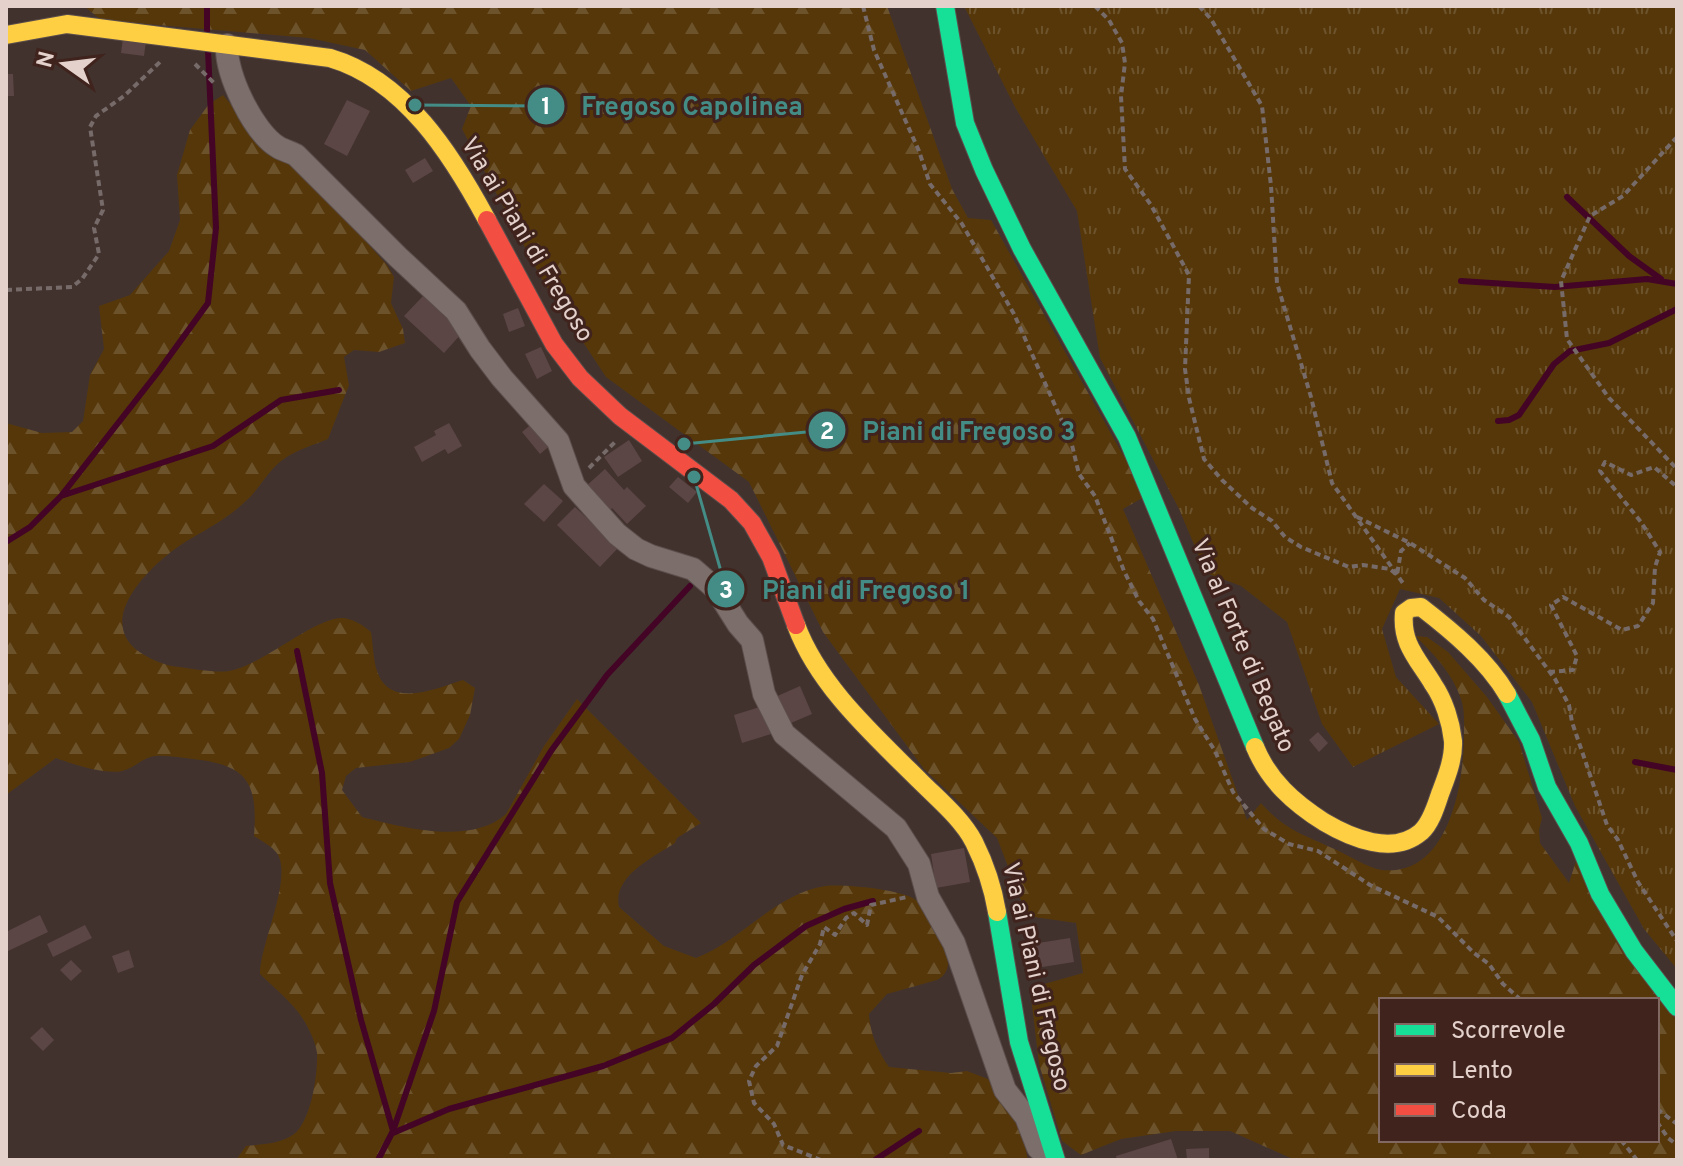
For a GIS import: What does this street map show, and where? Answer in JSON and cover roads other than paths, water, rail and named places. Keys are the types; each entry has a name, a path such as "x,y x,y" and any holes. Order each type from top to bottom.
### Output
{"street":[{"name":"Via al Forte di Begato","path":"945,6 965,123 984,170 1022,249 1127,437 1262,764 1285,793 1320,820 1362,839 1393,845 1420,834 1431,816 1448,771 1453,746 1438,692 1410,654 1403,637 1404,613 1421,607 1497,677 1520,715 1547,787 1579,843 1600,894 1634,951 1677,1007"},
{"name":"Via ai Piani di Fregoso","path":"6,35 67,24 330,58 357,66 389,89 429,130 461,171 554,344 580,378 620,416 731,500 752,523 771,557 802,642 826,678 859,720 954,815 973,840 993,888 1019,1042 1056,1159"},
{"name":"Via ai Piani di Fregoso","path":"227,45 226,62 251,116 260,128 276,146 296,155 456,311 480,349 558,441 573,485 617,534 636,549 693,569 716,589 752,640 764,694 784,734 896,828 919,864 928,897 954,943 1005,1090 1026,1117 1038,1148 1056,1159"}],"waterway":[{"path":"207,6 207,34"},
{"path":"6,542 30,527 61,496 208,303 216,228 208,50"},
{"path":"1567,197 1629,256 1661,279"},
{"path":"1461,281 1555,287 1647,279 1677,284"},
{"path":"1498,421 1519,415 1554,364 1570,351 1609,343 1677,309"},
{"path":"61,496 213,446 281,400 339,390"},
{"path":"378,1160 393,1131 434,1011 457,902 551,751 607,675 690,586"},
{"path":"297,651 322,773 330,883 361,1020 393,1131"},
{"path":"1635,762 1677,770"},
{"path":"393,1133 449,1109 603,1066 672,1038 714,1004 754,965 806,926 844,909 873,901"},
{"path":"875,1160 919,1131"}],"place":[{"name":"Fregoso Capolinea","path":"415,105"},
{"name":"Piani di Fregoso 3","path":"684,444"},
{"name":"Piani di Fregoso 1","path":"694,477"}]}
